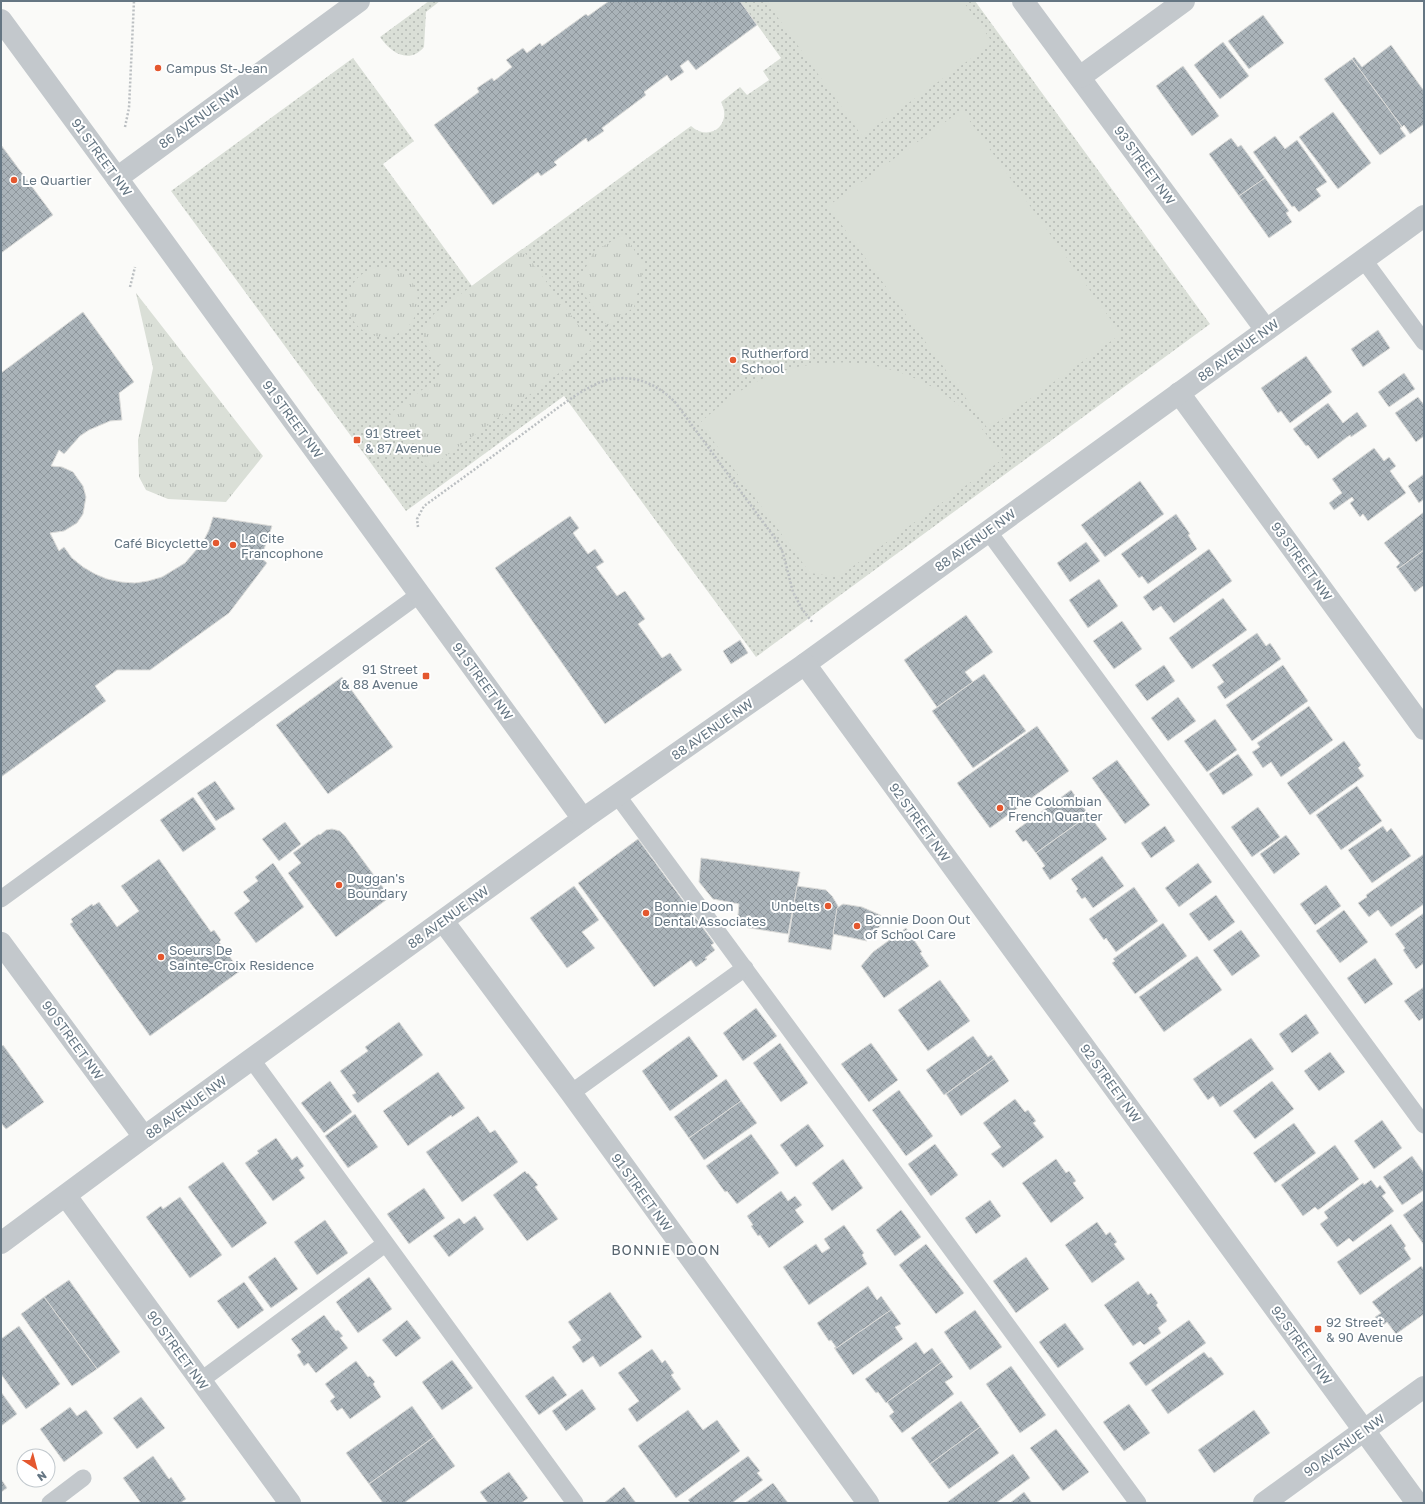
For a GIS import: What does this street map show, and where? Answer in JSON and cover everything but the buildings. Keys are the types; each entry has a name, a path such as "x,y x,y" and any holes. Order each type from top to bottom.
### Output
{"street":[{"name":"86 AVENUE NW","path":"117,178 359,1"},
{"name":"93 STREET NW","path":"1023,1 1266,330"},
{"path":"1080,77 1184,1"},
{"name":"91 STREET NW","path":"1,20 583,819"},
{"name":"88 AVENUE NW","path":"1,1243 144,1137 583,819 804,664 1424,216"},
{"name":"93 STREET NW","path":"1179,393 1424,729"},
{"name":"92 STREET NW","path":"804,664 1417,1503"},
{"name":"91 STREET NW","path":"443,921 571,1093 868,1503"},
{"name":"90 STREET NW","path":"1,943 144,1137"},
{"name":"90 STREET NW","path":"66,1196 290,1503"},
{"name":"90 AVENUE NW","path":"1264,1503 1424,1387"}],"lane":[{"path":"1363,260 1424,342"},
{"path":"988,531 1424,1125"},
{"path":"1,899 420,594"},
{"path":"618,795 1138,1503"},
{"path":"571,1093 745,968"},
{"path":"252,1060 575,1503"},
{"path":"200,1381 385,1244"},
{"path":"50,1503 83,1478"}],"path":[{"path":"125,127 129,108 134,1"},
{"path":"130,287 135,267"},
{"path":"418,527 417,519 424,506 564,404 599,383 612,379 638,380 652,384 665,392 675,402 763,521 783,553 793,592 813,623"}],"green space":[{"path":"429,1 440,1 426,12 424,47 412,55 406,56 394,52 380,37"},
{"name":"Rutherford School","path":"740,1 975,1 1210,324 756,657 564,396 406,511 171,191 353,58 414,141 383,164 472,286 691,126 698,131 705,133 718,129 722,124 724,117 724,110 721,102 740,87 747,95 769,80 763,71 781,58"},
{"path":"766,1 963,1 993,43 862,136"},
{"path":"962,110 1121,334 988,429 828,206"},
{"path":"625,234 644,267 634,307 608,327 577,285 594,251"},
{"path":"522,249 591,342 592,347 589,351 429,467 425,465 393,421 390,413 440,377 441,369 438,362 425,342 424,334 427,325 435,313"},
{"path":"383,267 396,270 408,277 415,289 418,302 415,315 408,327 396,334 383,337 370,334 358,327 351,315 348,302 351,289 358,277 370,270"},
{"path":"136,293 263,456 226,502 168,499 146,490 139,477 138,440 153,368"},
{"path":"824,363 849,363 885,368 917,379 932,387 960,406 972,417 1003,459 838,577 810,573 700,423 722,404 757,381 770,375 800,366"}],"place":[{"name":"Campus St-Jean","path":"158,68"},
{"name":"Le Quartier","path":"14,180"},
{"name":"Rutherford School","path":"733,360"},
{"name":"91 Street & 87 Avenue","path":"357,440"},
{"name":"Café Bicyclette","path":"216,543"},
{"name":"La Cite Francophone","path":"233,545"},
{"name":"91 Street & 88 Avenue","path":"426,676"},
{"name":"The Colombian French Quarter","path":"1000,808"},
{"name":"Duggan's Boundary","path":"339,885"},
{"name":"Unbelts","path":"828,906"},
{"name":"Bonnie Doon Dental Associates","path":"646,913"},
{"name":"Bonnie Doon Out of School Care","path":"857,926"},
{"name":"Soeurs De Sainte-Croix Residence","path":"161,957"},
{"name":"92 Street & 90 Avenue","path":"1318,1329"}],"district":[{"name":"BONNIE DOON","path":"666,1250"}]}
